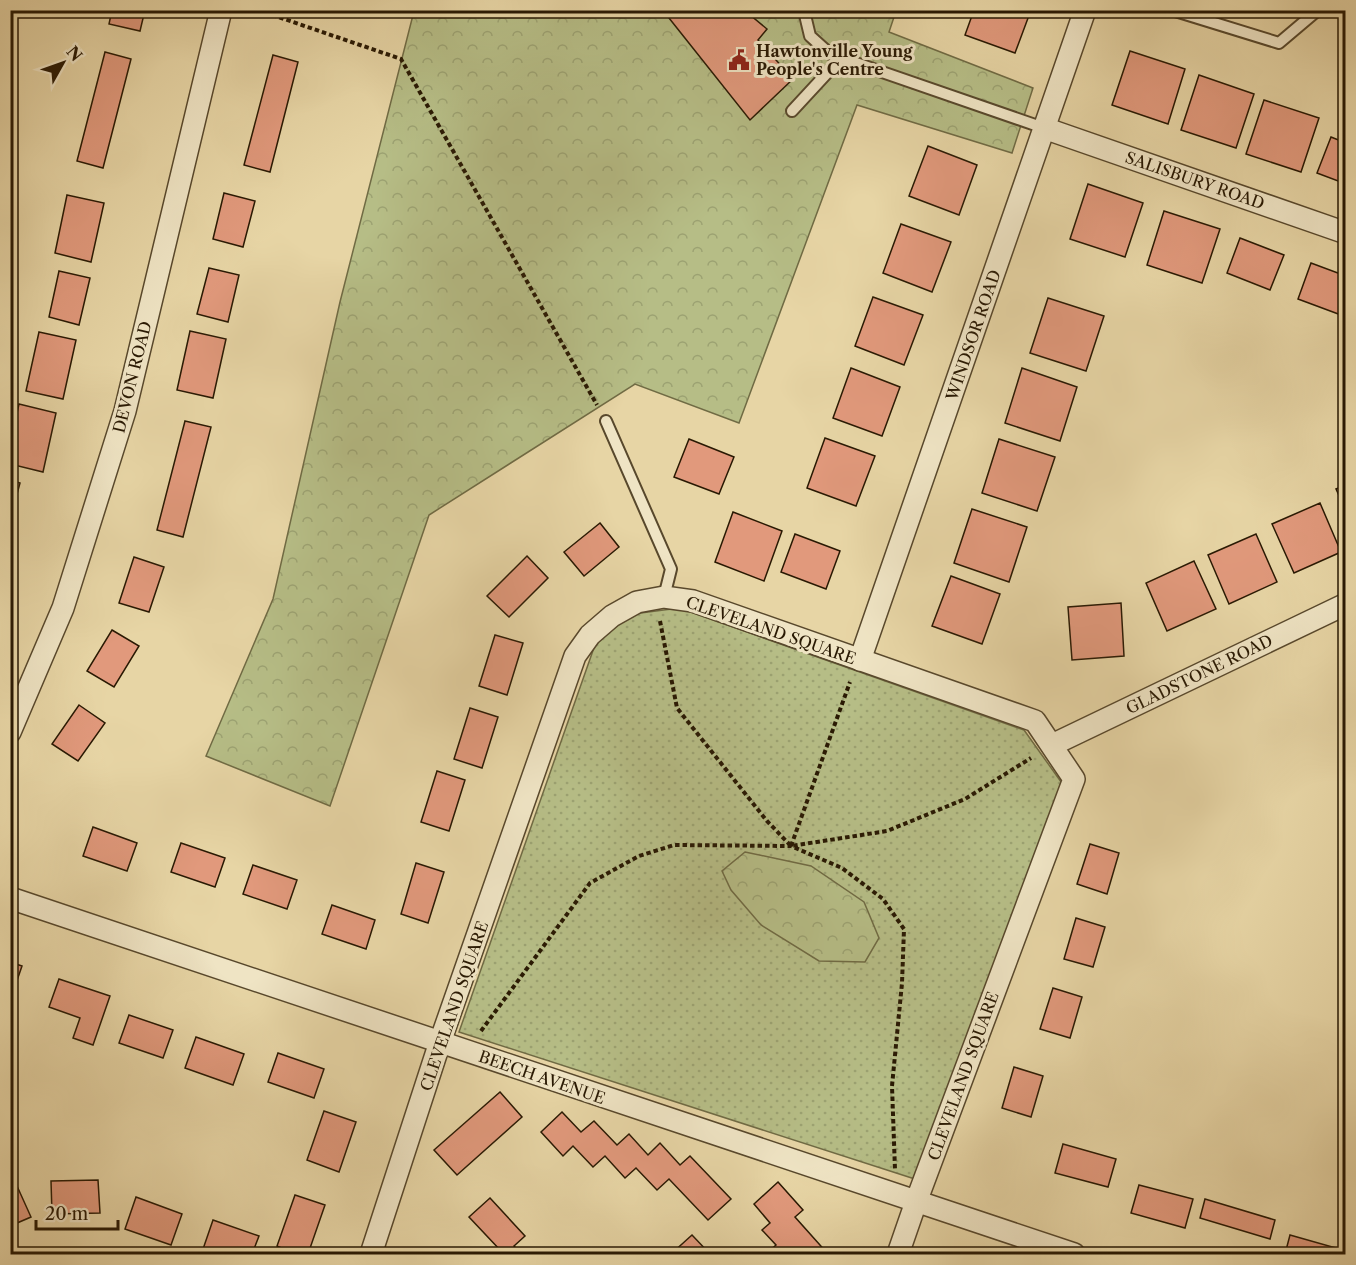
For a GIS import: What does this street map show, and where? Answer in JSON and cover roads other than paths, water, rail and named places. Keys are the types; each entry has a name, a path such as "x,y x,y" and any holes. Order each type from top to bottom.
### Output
{"street":[{"name":"DEVON ROAD","path":"10,732 63,608 125,411 221,10"},
{"name":"WINDSOR ROAD","path":"860,660 1085,10"},
{"name":"SALISBURY ROAD","path":"1044,128 1346,233"},
{"name":"CLEVELAND SQUARE","path":"371,1254 440,1042 575,656 590,635 612,616 637,602 664,597 693,601 1035,721 1074,779 898,1254"},
{"name":"GLADSTONE ROAD","path":"1052,745 1346,604"},
{"name":"BEECH AVENUE","path":"10,898 1074,1254"}],"lane":[{"path":"806,10 810,36 830,54 1044,128"},
{"path":"1172,10 1279,43 1318,10"},
{"path":"792,111 841,58"},
{"path":"606,421 672,569 664,597"}],"place":[{"name":"Hawtonville Young People's Centre","path":"739,60"}]}
